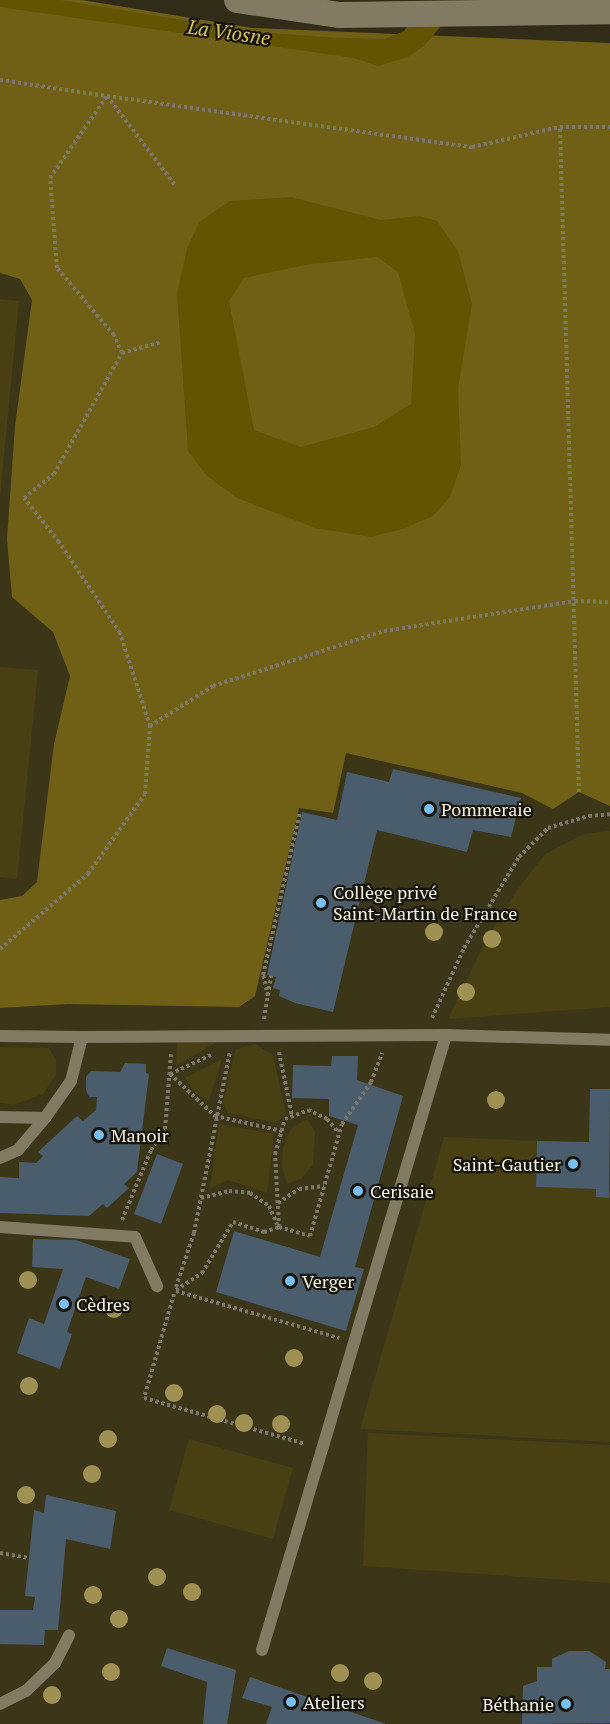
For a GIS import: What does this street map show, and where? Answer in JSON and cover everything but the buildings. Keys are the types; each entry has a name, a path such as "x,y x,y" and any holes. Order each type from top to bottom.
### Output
{"street":[{"path":"237,0 340,15 610,11"}],"lane":[{"path":"262,1650 446,1035"},
{"path":"0,1036 276,1038 446,1035 610,1040"},
{"path":"0,1158 18,1150 45,1119 70,1081 82,1037"},
{"path":"0,1117 45,1119"},
{"path":"0,1227 135,1236 158,1286"},
{"path":"0,1704 26,1691 55,1663 69,1635"}],"path":[{"path":"0,80 472,147 560,127 610,127"},
{"path":"107,96 175,185"},
{"path":"107,96 50,178 57,268 114,335 122,353"},
{"path":"560,127 579,792"},
{"path":"0,949 88,874 145,794 150,726 120,633 59,542 24,498 54,474 122,353 161,342"},
{"path":"150,726 213,686 384,631 574,601 610,602"},
{"path":"268,996 263,975 300,812"},
{"path":"425,1036 465,948 519,857 548,828 589,816 610,814"},
{"path":"260,1038 271,976"},
{"path":"175,1291 202,1273 233,1222 264,1232 279,1227 310,1236 339,1134 371,1082 388,1036"},
{"path":"116,1234 151,1150 165,1129 172,1038"},
{"path":"170,1074 202,1062 233,1038"},
{"path":"233,1038 215,1116 201,1198 144,1398 323,1449"},
{"path":"276,1038 292,1116"},
{"path":"170,1074 215,1116 282,1131"},
{"path":"279,1227 275,1154 285,1119 308,1110 327,1119 339,1134"},
{"path":"278,1203 299,1189 324,1186"},
{"path":"201,1198 229,1191 250,1193 269,1206 279,1227"},
{"path":"158,1286 354,1342"},
{"path":"0,1553 29,1558"}],"shaded area":[{"path":"0,0 82,0 252,28 610,43 610,806 579,792 553,809 522,793 346,753 333,813 299,808 255,996 239,1007 68,1004 0,1008 0,900 22,896 37,882 54,744 70,676 53,632 12,597 7,539 15,426 32,300 20,279 0,273"},
{"path":"0,35 610,67 610,1724 0,1724"},
{"path":"0,299 19,301 0,497"},
{"path":"0,667 38,670 17,879 0,877"},
{"path":"610,831 610,1007 448,1019 487,938 517,890 545,854 584,834"},
{"path":"183,1041 218,1041 176,1066 177,1044"},
{"path":"255,1044 273,1055 286,1114 276,1123 228,1113 223,1102 236,1049"},
{"path":"0,1047 49,1048 56,1060 56,1075 43,1094 14,1105 0,1103"},
{"path":"222,1059 209,1101 195,1093 185,1078"},
{"path":"307,1119 315,1131 313,1165 301,1179 287,1184 282,1167 283,1148 291,1128"},
{"path":"219,1124 274,1134 267,1193 228,1180 210,1188"},
{"path":"444,1137 537,1141 536,1187 596,1189 596,1197 608,1198 610,1189 610,1442 360,1429"},
{"path":"368,1433 610,1445 610,1583 363,1566"},
{"path":"189,1439 293,1468 273,1539 169,1510"}],"water":[{"name":"La Viosne","path":"0,0 61,0 256,32 339,38 385,39 404,31 412,19 439,23 441,26 425,45 408,57 378,66 354,58 0,7"},
{"path":"291,197 381,220 419,216 437,221 458,251 472,304 458,389 461,465 450,497 433,516 403,529 371,537 315,528 237,498 207,476 188,451 177,293 187,249 199,222 230,201","holes":["377,257 398,272 415,334 411,404 374,427 301,447 254,430 229,301 244,278 305,265"]}],"place":[{"name":"Pommeraie","path":"429,809"},
{"name":"Collège privé Saint-Martin de France","path":"321,903"},
{"name":"Manoir","path":"99,1135"},
{"name":"Saint-Gautier","path":"573,1164"},
{"name":"Cerisaie","path":"358,1191"},
{"name":"Verger","path":"290,1281"},
{"name":"Cèdres","path":"64,1304"},
{"name":"Ateliers","path":"291,1702"},
{"name":"Béthanie","path":"566,1704"}]}
